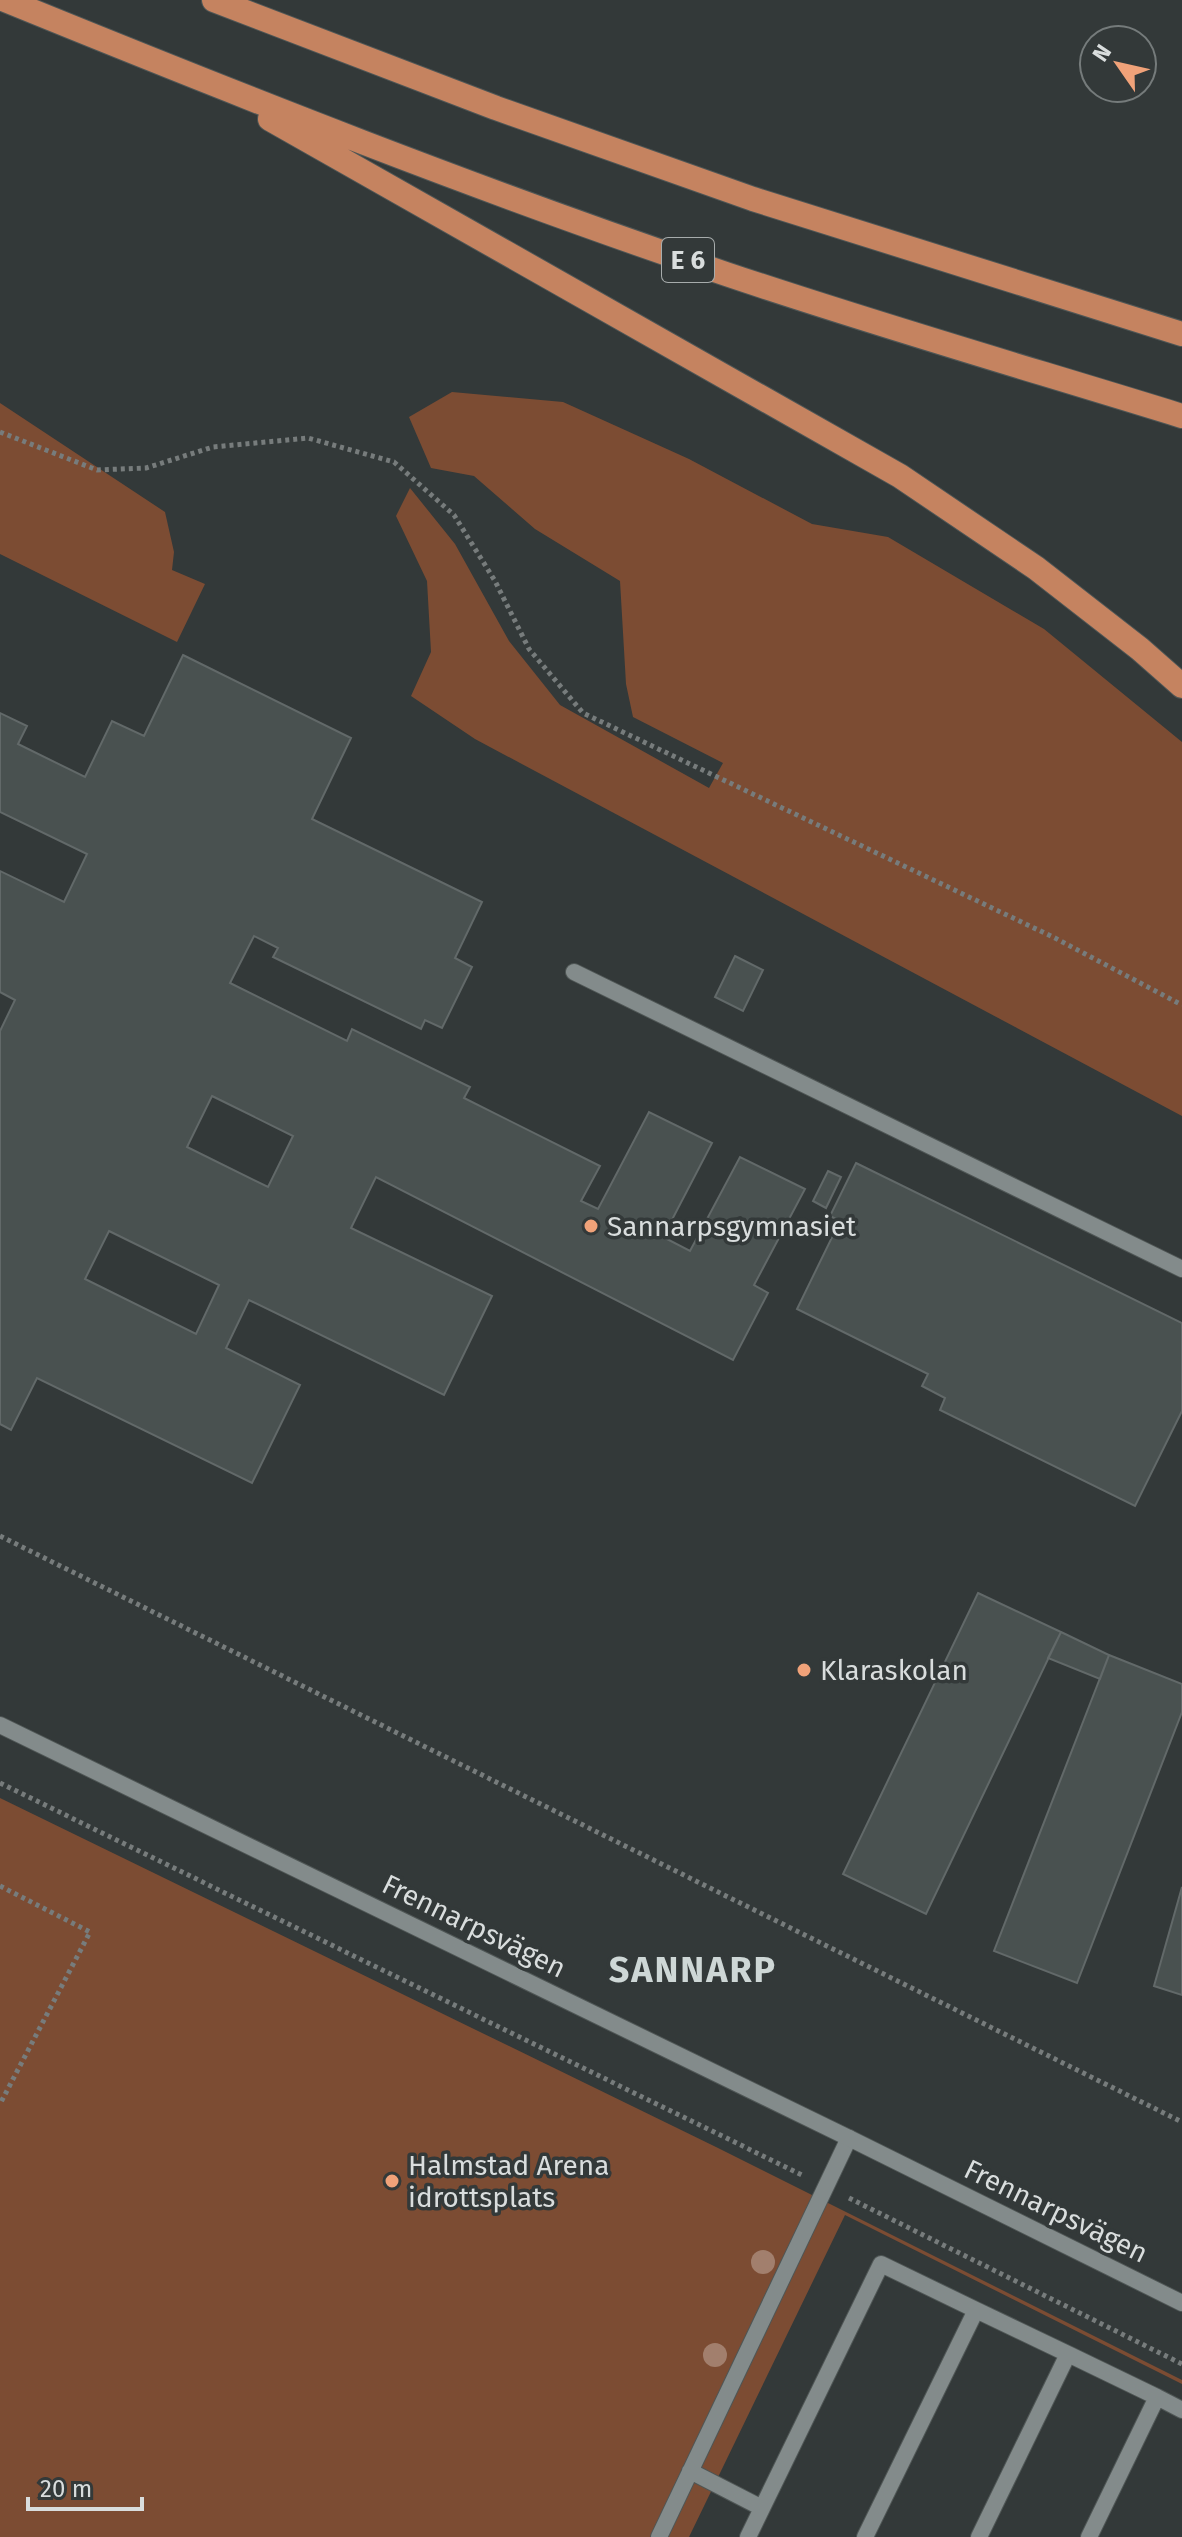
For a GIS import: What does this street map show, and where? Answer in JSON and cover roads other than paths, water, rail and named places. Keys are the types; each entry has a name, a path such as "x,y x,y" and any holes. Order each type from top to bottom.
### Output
{"highway":[{"name":"E 6","path":"5,0 202,81 727,274 1182,416"},
{"path":"214,0 481,102 753,199 1182,334"},
{"path":"202,81 900,476 1036,568 1182,686"}],"street":[{"path":"574,972 1182,1269"},
{"name":"Frennarpsvägen","path":"0,1725 1182,2303"},
{"path":"659,2537 849,2138"},
{"path":"748,2537 881,2264 1182,2410"},
{"path":"865,2537 976,2310"},
{"path":"979,2537 1068,2354"},
{"path":"1089,2537 1157,2397"},
{"path":"690,2471 762,2508"}],"place":[{"name":"Sannarpsgymnasiet","path":"591,1226"},
{"name":"Klaraskolan","path":"804,1670"},
{"name":"Halmstad Arena idrottsplats","path":"392,2181"}],"district":[{"name":"SANNARP","path":"693,1970"}]}
